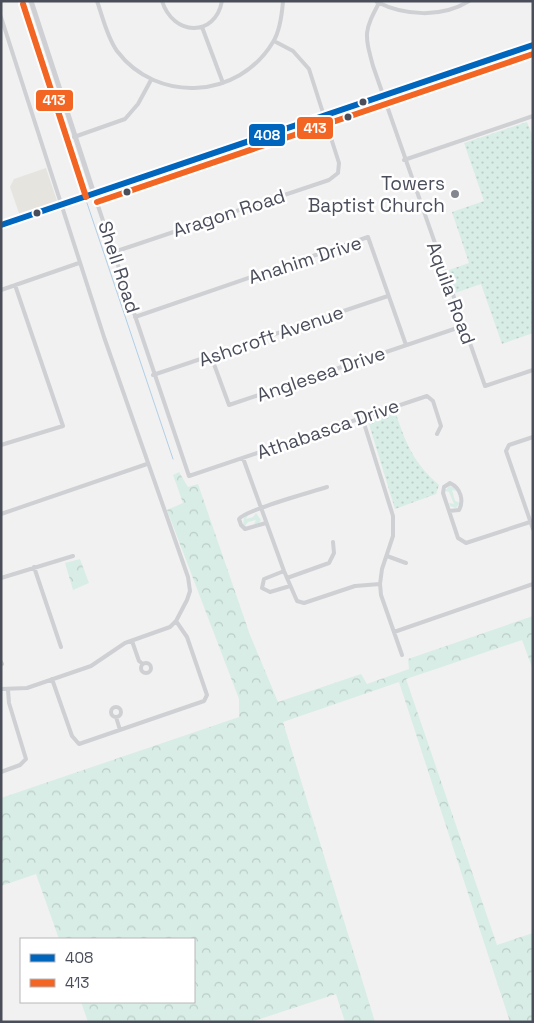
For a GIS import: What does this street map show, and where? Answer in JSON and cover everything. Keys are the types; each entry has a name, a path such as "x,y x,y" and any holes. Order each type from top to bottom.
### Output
{"street":[{"name":"Shell Road","path":"31,1 153,375 189,476"},
{"path":"97,1 116,50 131,66 151,80 184,88 207,88 246,71 274,41 283,1"},
{"path":"162,1 167,14 174,22 188,27 202,26 216,15 222,1"},
{"path":"379,2 401,10 426,13 447,10 469,1"},
{"name":"Aquila Road","path":"379,2 368,23 366,35 404,160 485,386 533,370"},
{"name":"Shell Road","path":"1,18 79,263 190,585 187,600 176,621"},
{"path":"202,26 222,83"},
{"name":"Aragon Road","path":"114,252 334,177 338,173 339,163 310,69 304,60 293,51 274,41"},
{"path":"1,225 533,45"},
{"path":"74,137 125,119 138,104 151,80"},
{"path":"404,160 533,116"},
{"name":"Anahim Drive","path":"135,316 368,237 406,345"},
{"path":"1,290 79,263"},
{"path":"1,444 63,426 15,285"},
{"name":"Ashcroft Avenue","path":"153,375 388,296"},
{"name":"Anglesea Drive","path":"211,356 229,405 463,326"},
{"name":"Athabasca Drive","path":"189,476 429,396 433,401 441,426 437,434"},
{"path":"362,418 393,516 393,536 380,584 402,654"},
{"path":"533,437 509,445 506,451 533,529"},
{"path":"243,458 295,598 304,603 354,586 380,584"},
{"path":"1,514 147,464"},
{"path":"449,511 459,510 462,502 458,489 450,483 445,485 442,491 458,538 466,543 530,522"},
{"path":"266,523 248,529 243,528 239,519 242,515 261,508 326,487"},
{"path":"287,578 329,563 334,553 333,542"},
{"path":"1,578 74,556"},
{"path":"387,556 406,563"},
{"path":"34,567 61,647"},
{"path":"284,571 264,579 262,588 270,592 290,586"},
{"path":"394,632 533,584"},
{"path":"1,689 27,688 52,679 91,666 132,641 162,630 176,621 188,637 207,698 201,702 83,743 76,743 52,679"},
{"path":"132,641 139,660 143,664"},
{"path":"1,772 20,765 26,759 9,703 8,690"},
{"path":"116,717 120,730"}],"shaded area":[{"path":"46,168 58,204 20,216 10,187 14,179"}],"green space":[{"path":"527,122 533,137 533,333 502,344 481,284 455,293 449,270 469,263 452,212 484,201 464,143"},
{"path":"395,411 411,452 430,477 439,485 436,494 395,509 368,421"},
{"path":"179,472 188,487 198,484 250,635 278,702 361,674 367,684 409,669 408,659 533,616 533,670 522,640 406,679 497,945 533,933 533,1022 510,1022 399,682 283,722 375,1022 345,1022 336,994 251,1022 88,1022 81,1003 195,1003 195,938 59,938 36,874 1,886 1,798 239,717 239,699 167,510 183,503 173,475"},
{"path":"449,486 454,487 456,491 452,490 455,501 460,503 456,508 450,506 449,503 454,504 449,492 445,491"},
{"path":"256,513 261,520 259,523 254,524 256,520 248,522 245,526 243,525 244,517 248,515 246,519 253,517"},
{"path":"80,559 89,583 73,590 65,563"}],"water":[{"path":"20,1 23,1 84,190 81,191"}],"waterway":[{"path":"87,203 173,459"}],"transit line":[{"name":"413","path":"23,4 86,197"},
{"name":"408","path":"1,225 533,45"},
{"name":"413","path":"97,202 533,54"}],"place":[{"name":"Towers Baptist Church","path":"455,194"}]}
